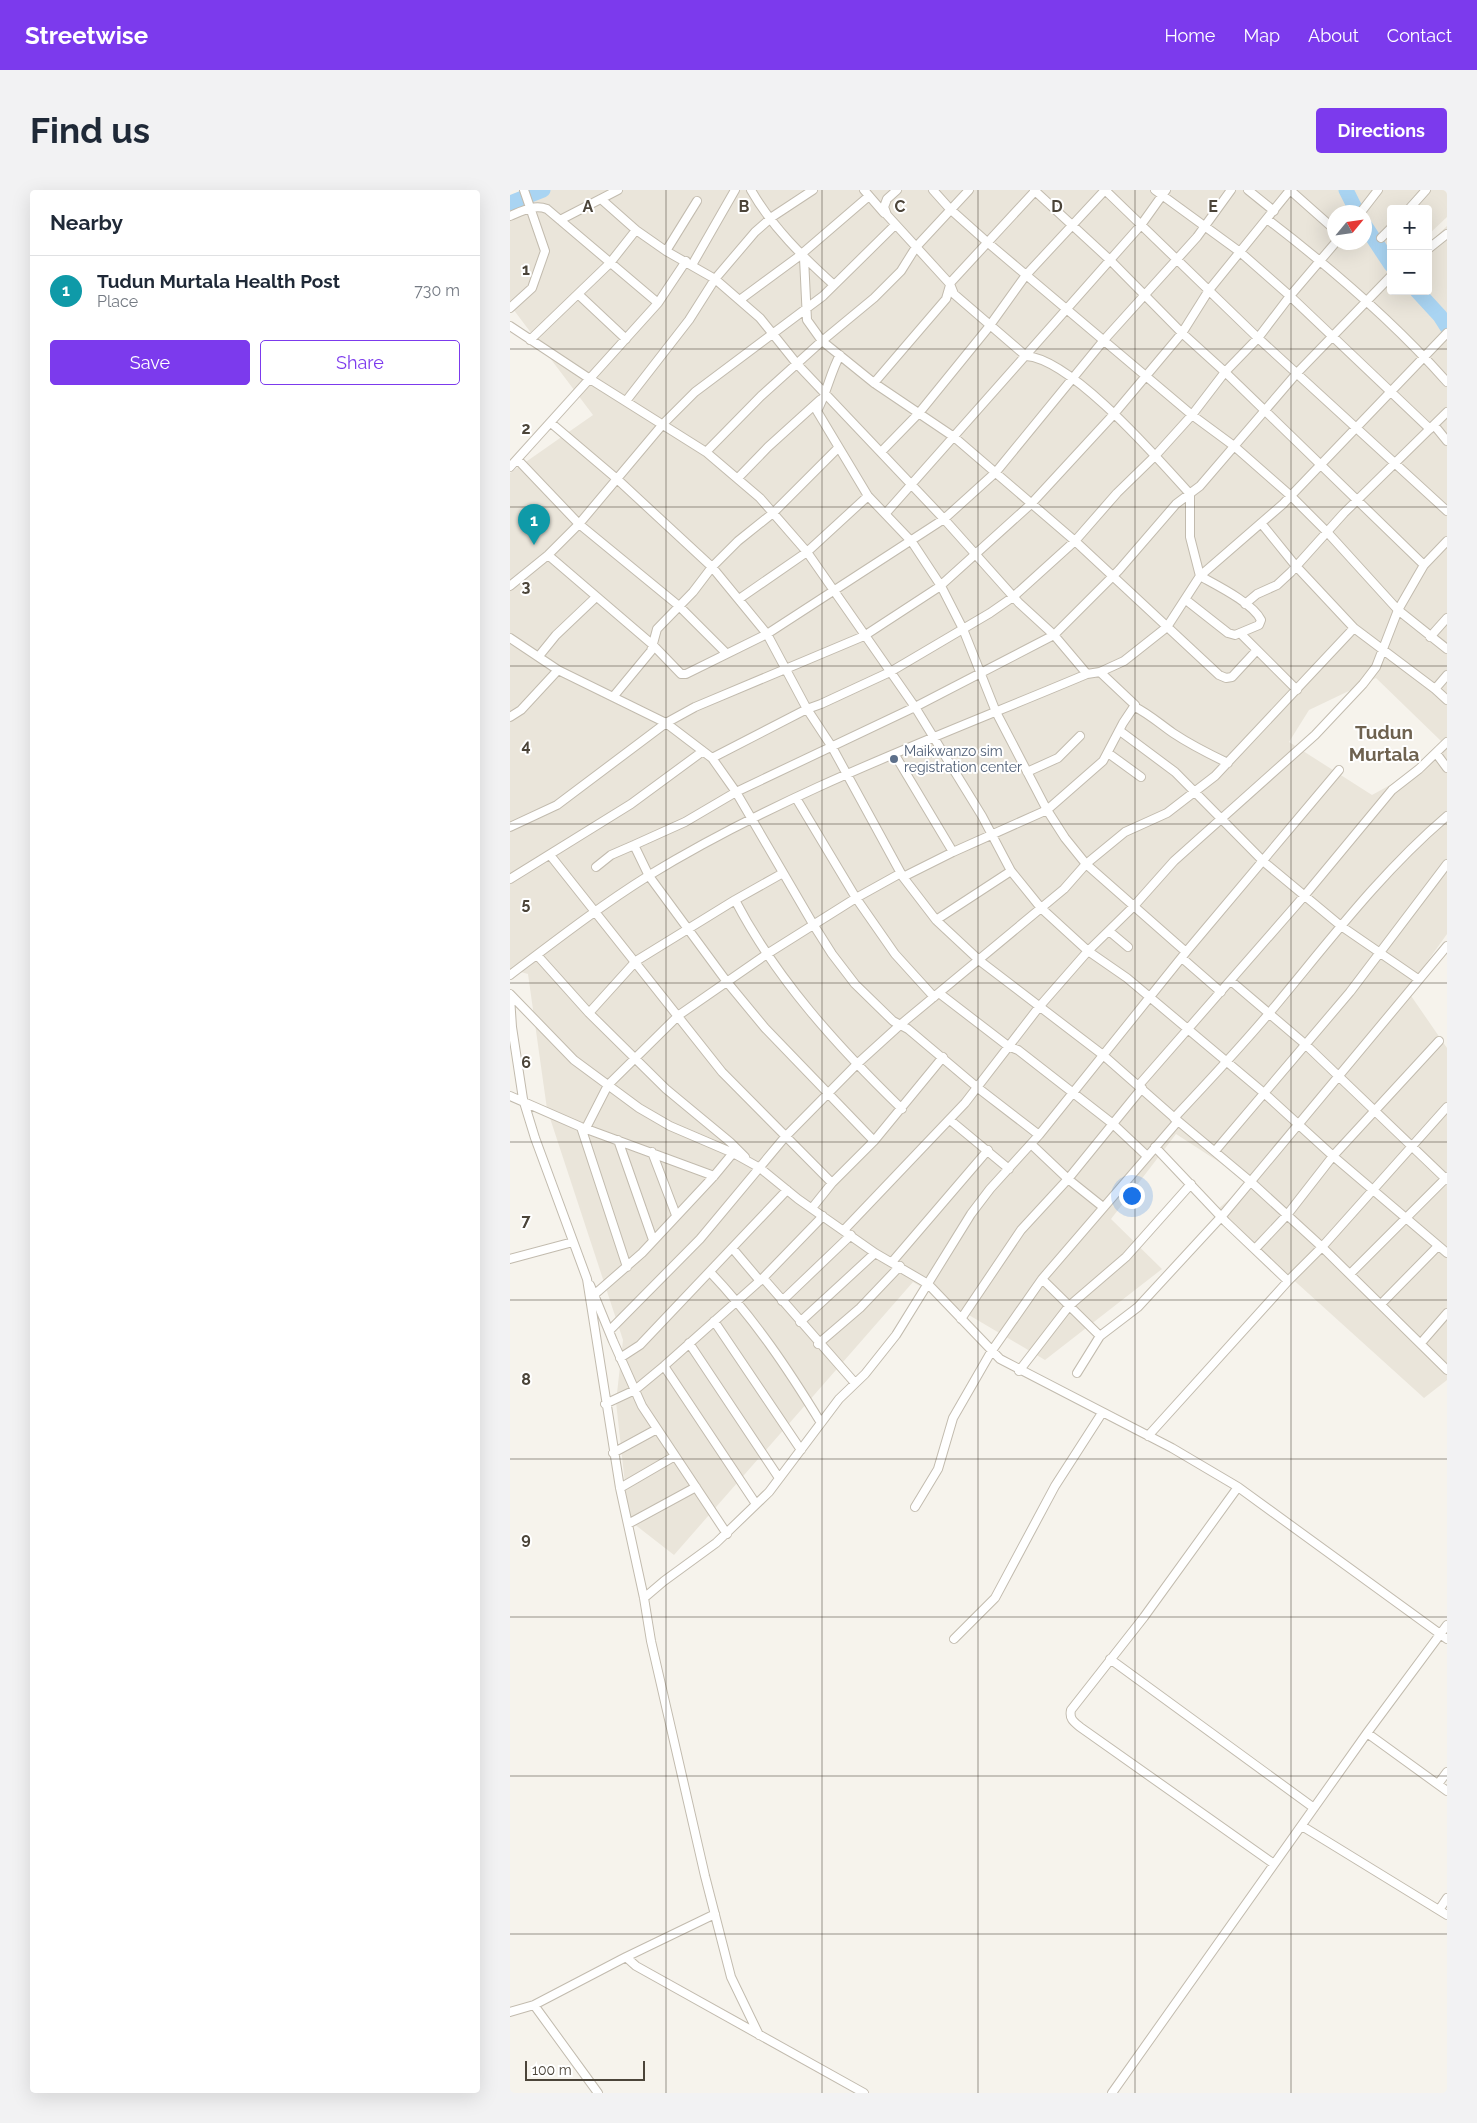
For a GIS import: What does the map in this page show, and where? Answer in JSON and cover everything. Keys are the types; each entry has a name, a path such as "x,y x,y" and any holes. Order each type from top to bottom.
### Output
{"street":[{"path":"560,220 618,190"},
{"path":"510,467 658,303 689,263 735,190"},
{"path":"750,190 770,219 803,256 834,285"},
{"path":"626,401 689,320 716,279 755,232 770,219 813,190"},
{"path":"887,216 884,207 887,199 898,190"},
{"path":"933,190 950,209 1066,310 1146,374 1192,415 1234,446 1291,496 1328,532 1398,610 1447,649"},
{"path":"706,452 762,396 822,341 874,298 901,271 916,247 969,190"},
{"path":"874,383 946,299 950,284 1035,190 1110,260 1182,333 1321,464 1424,565"},
{"path":"881,452 919,413 989,327 1026,275 1105,190 1140,225 1178,258 1258,338 1357,426 1447,511"},
{"path":"548,555 653,645 684,675 767,634 835,592 944,520 996,472 1104,340 1178,258 1231,190"},
{"path":"1248,190 1274,211"},
{"path":"510,826 557,805 666,723 695,707 786,667 864,636 941,586 1031,504 1114,414 1182,333 1209,290 1290,190 1327,223"},
{"path":"1365,205 1378,190"},
{"path":"1413,205 1426,190"},
{"path":"886,513 1140,225 1161,192 1240,252 1447,441"},
{"path":"510,308 532,288 544,251 525,193"},
{"path":"740,299 803,256 867,193 894,226 950,284 954,294 989,327 1026,356 1036,356 1073,378 1114,414 1190,494 1190,536 1200,576 1246,604 1259,615 1261,620 1259,625 1235,635 1228,633 1186,600"},
{"path":"601,199 636,230 666,251 716,279 740,299 772,332 797,364 912,485 1013,596 1054,635 1087,674"},
{"path":"666,251 697,201"},
{"path":"510,216 540,206 560,220 658,303"},
{"path":"1267,219 1321,260 1425,357 1447,382"},
{"path":"510,586 548,555 579,524 663,424 695,392 772,332 806,310 894,226"},
{"path":"530,340 610,263 636,230"},
{"path":"1381,238 1387,232"},
{"path":"1432,246 1447,234"},
{"path":"712,758 807,708 821,704 890,672 1013,596 1075,541 1117,493 1192,415 1225,372 1258,338 1290,296 1329,250"},
{"path":"803,256 807,320 822,341 874,383 954,437 996,472 1075,541 1200,658 1226,678 1232,677 1257,650"},
{"path":"596,867 611,856 685,822 736,792 914,707 1054,635 1112,577 1176,504 1190,494 1297,373 1387,280"},
{"path":"578,294 626,339"},
{"path":"510,326 706,452 738,478 773,513 807,552 914,707 982,816 1010,872 1041,908 1088,951 1151,997 1189,1029 1300,1124 1333,1156 1443,1249 1381,1304"},
{"path":"510,975 596,911 649,876 751,819 846,775 1087,674 1100,672 1124,661 1167,627 1200,576 1291,496 1446,334"},
{"path":"840,355 831,371 826,395 817,411 868,496 912,542 941,586 962,629 996,712 1047,810 1065,838 1086,864 1134,906 1221,992"},
{"path":"738,478 768,447 826,395"},
{"path":"1246,604 1257,594 1277,585 1358,500 1447,412"},
{"path":"551,423 617,479 712,567 767,634 902,875 936,920 980,961 1104,1055 1141,1086 1176,1120 1251,1182 1322,1247 1447,1370"},
{"path":"613,697 651,651 657,629 680,606 712,567 738,541 773,513 838,448"},
{"path":"518,460 579,524 680,606 726,653"},
{"path":"739,599 807,552 868,496"},
{"path":"1261,523 1295,565 1354,628 1447,700"},
{"path":"844,1230 950,1120 978,1088 1039,1007 1088,951 1134,906 1174,861 1315,735 1363,684 1376,667 1398,610 1424,565 1447,541"},
{"path":"539,656 556,635 596,597"},
{"path":"1430,637 1447,618"},
{"path":"609,1331 700,1239 785,1137 857,1064 900,1025 980,961 1064,889 1086,864 1125,832 1167,813 1195,793 1228,763 1354,628"},
{"path":"1240,633 1297,690"},
{"path":"510,638 558,670 666,723 712,758 736,792 813,924 832,954 855,984 893,1021 943,1057 978,1088 1039,1135"},
{"path":"510,717 521,710 558,670"},
{"path":"1100,672 1135,707 1150,715 1197,748 1228,763"},
{"path":"1434,689 1447,675"},
{"path":"627,1267 584,1128 608,1085 679,1015 813,924 856,898 902,875 992,837 1047,810 1103,761 1123,723 1135,707"},
{"path":"1120,731 1164,764 1264,862 1341,926 1418,979"},
{"path":"1027,772 1058,758 1080,736"},
{"path":"960,1319 1021,1230 1068,1179 1141,1086 1189,1029 1305,895 1392,790 1447,742"},
{"path":"510,878 630,804 703,751"},
{"path":"1108,753 1141,777"},
{"path":"1436,753 1447,768"},
{"path":"895,755 953,852"},
{"path":"644,1598 727,1534 779,1478 840,1399 896,1335 971,1214 1039,1135 1184,955 1264,862 1338,770"},
{"path":"796,798 856,898 895,954 936,995 1008,1046 1018,1050 1112,1124 1147,1156"},
{"path":"915,1508 938,1469 953,1418 991,1352 1042,1279 1380,881 1423,836 1447,816"},
{"path":"634,845 649,876 727,982 765,1028 874,1141"},
{"path":"550,855 679,1015 722,1072 832,1183"},
{"path":"1215,1151 1350,992 1378,952 1447,864"},
{"path":"936,920 1010,872"},
{"path":"589,1013 636,961 783,873"},
{"path":"735,900 767,954 820,1022 857,1064 902,1109"},
{"path":"1109,931 1128,947"},
{"path":"1077,1373 1100,1336 1138,1307 1222,1216 1300,1124 1338,1074 1447,946"},
{"path":"537,955 589,1013 666,1090 730,1142 748,1161"},
{"path":"1231,981 1306,1044 1446,1179 1350,1274"},
{"path":"510,996 574,1060 639,1108 670,1126 733,1153 760,1168 787,1190 875,1253 928,1284 991,1352 1019,1370 1148,1436 1238,1487 1443,1636"},
{"path":"510,996 523,1100 534,1138 587,1279 635,1390 657,1429 727,1534"},
{"path":"1255,1250 1287,1215 1333,1156 1439,1041"},
{"path":"812,1208 832,1183 874,1141 902,1109 943,1057"},
{"path":"510,1096 584,1128 714,1176"},
{"path":"1148,1436 1288,1281 1322,1247 1447,1106"},
{"path":"950,1120 1009,1169"},
{"path":"618,1140 653,1240"},
{"path":"1031,1144 1068,1179 1103,1207"},
{"path":"1155,1147 1255,1250 1288,1281"},
{"path":"892,1262 988,1150"},
{"path":"652,1152 676,1215"},
{"path":"595,1294 627,1267 714,1176 733,1153"},
{"path":"1019,1370 1069,1306 1126,1257 1191,1184"},
{"path":"620,1358 640,1346 787,1190"},
{"path":"605,1404 635,1390 664,1366 761,1280 823,1216"},
{"path":"782,1300 851,1236"},
{"path":"510,1259 573,1242"},
{"path":"733,1249 782,1300 818,1344 855,1383"},
{"path":"800,1322 875,1253"},
{"path":"818,1344 860,1308 900,1266"},
{"path":"710,1272 738,1301 774,1348 821,1423"},
{"path":"587,1279 613,1453 644,1598 651,1641 731,1977 759,2036"},
{"path":"1042,1279 1100,1336"},
{"path":"1421,1343 1447,1313"},
{"path":"714,1321 801,1450"},
{"path":"689,1343 779,1478"},
{"path":"664,1366 756,1504"},
{"path":"954,1639 995,1598 1055,1486 1102,1412"},
{"path":"613,1453 657,1429"},
{"path":"620,1488 675,1456"},
{"path":"628,1524 696,1487"},
{"path":"1238,1487 1144,1617 1071,1710 1072,1720 1274,1864"},
{"path":"1112,2093 1367,1733 1443,1636 1447,1625"},
{"path":"1110,1659 1314,1808"},
{"path":"1367,1733 1447,1791"},
{"path":"1438,1784 1447,1772"},
{"path":"1302,1826 1447,1915"},
{"path":"1439,1910 1447,1898"},
{"path":"510,2012 534,2005 626,1957 715,1914"},
{"path":"626,1957 636,1966 864,2093"},
{"path":"534,2005 598,2093"}],"shaded area":[{"path":"537,190 1342,190 1350,205 1327,205 1327,250 1372,250 1372,241 1387,260 1387,295 1432,295 1432,240 1447,226 1447,934 1407,990 1447,1048 1447,1380 1424,1398 1288,1275 1212,1214 1250,1182 1176,1134 1111,1219 1162,1269 1045,1360 913,1282 674,1555 629,1520 616,1402 623,1340 547,1109 528,974 510,969 510,473 593,415 510,305 510,203","holes":["1376,678 1441,741 1443,756 1372,795 1289,742 1309,710"]},
{"path":"1350,190 1447,190 1447,217 1432,231 1432,205 1387,205 1387,250 1372,230 1372,205 1357,205"}],"waterway":[{"path":"510,203 543,190"},
{"path":"1346,190 1354,205"},
{"path":"1372,236 1387,259"},
{"path":"1421,295 1440,316 1447,327"}],"place":[{"name":"Tudun Murtala Health Post","path":"534,545"},
{"name":"Maikwanzo sim registration center","path":"894,759"}],"district":[{"name":"Tudun Murtala","path":"1384,743"}]}
